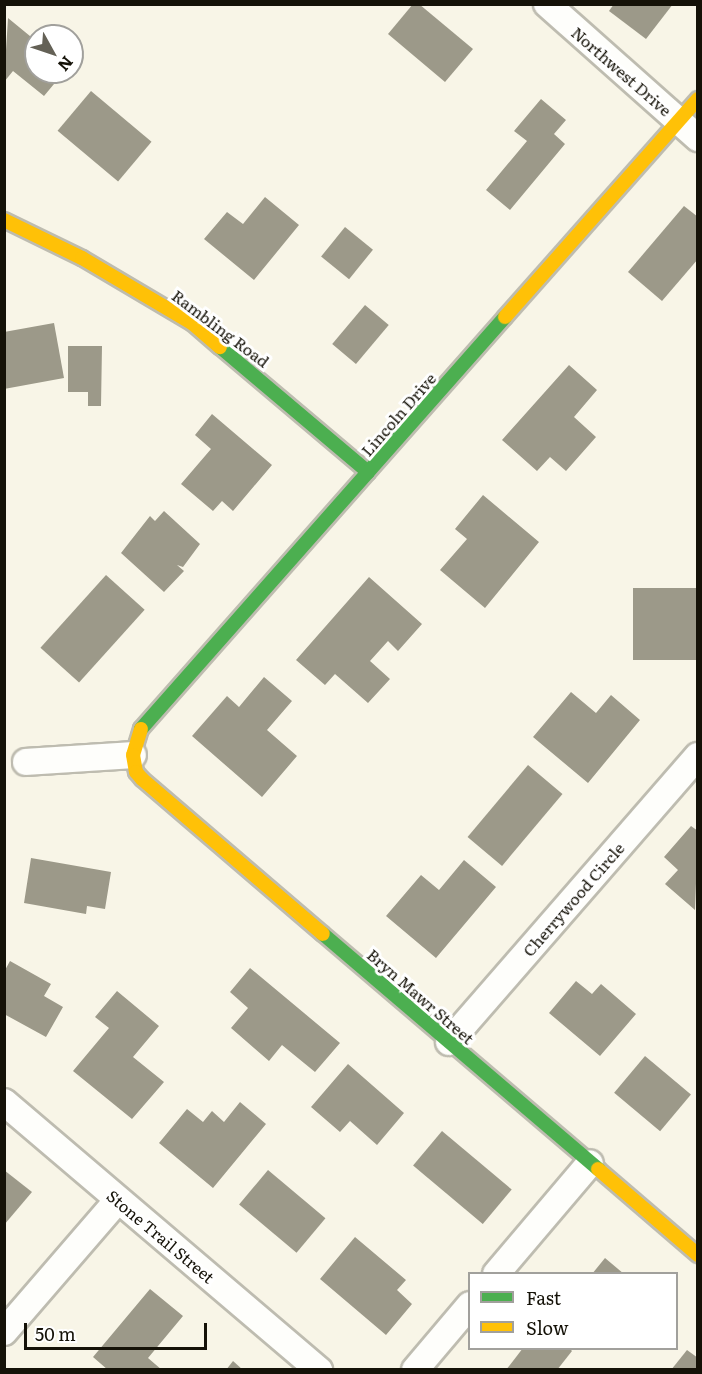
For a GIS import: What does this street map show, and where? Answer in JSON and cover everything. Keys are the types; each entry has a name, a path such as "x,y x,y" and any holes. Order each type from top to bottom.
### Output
{"street":[{"name":"Northwest Drive","path":"547,4 688,129"},
{"name":"Lincoln Drive","path":"133,755 138,734 145,724 368,472 688,129 698,99"},
{"name":"Rambling Road","path":"4,220 82,258 192,322 368,472"},
{"path":"26,762 133,755"},
{"name":"Bryn Mawr Street","path":"133,755 142,779 698,1255"},
{"name":"Cherrywood Circle","path":"449,1042 698,756"},
{"name":"Stone Trail Street","path":"4,1102 319,1370"},
{"path":"498,1272 590,1163"},
{"path":"4,1332 118,1200"},
{"path":"415,1370 468,1307"}],"building":[{"path":"413,4 419,4 473,49 445,82 388,34"},
{"path":"614,4 673,4 646,39 609,11"},
{"path":"8,18 24,31 24,80 13,71 4,82"},
{"path":"29,84 54,84 44,96"},
{"path":"91,91 152,142 118,182 58,131"},
{"path":"541,99 566,120 554,134 565,144 510,210 486,190 527,141 514,131"},
{"path":"265,197 299,225 254,280 204,239 227,212 243,224"},
{"path":"684,206 698,217 698,259 662,301 628,272"},
{"path":"345,227 373,250 349,279 321,257"},
{"path":"365,305 389,325 356,364 332,344"},
{"path":"54,323 64,378 4,389 4,332"},
{"path":"68,346 102,346 101,406 88,406 88,392 68,392"},
{"path":"569,365 597,390 574,417 596,437 566,471 550,457 537,471 502,440"},
{"path":"212,414 272,465 233,511 222,501 213,511 181,484 211,449 195,435"},
{"path":"483,495 539,542 485,608 440,570 467,539 455,529"},
{"path":"164,511 200,544 183,567 177,565 184,571 164,592 121,553 150,516 155,521"},
{"path":"106,575 145,610 79,683 40,648"},
{"path":"369,577 422,624 398,651 388,641 370,661 390,679 368,703 335,674 325,685 296,660"},
{"path":"633,588 698,588 698,660 633,660"},
{"path":"264,677 292,701 267,730 297,756 262,797 192,736 227,696 239,707"},
{"path":"571,692 596,713 611,695 640,720 588,783 533,737"},
{"path":"528,765 562,794 502,866 468,837"},
{"path":"691,826 698,831 695,910 665,884 678,870 664,857"},
{"path":"31,858 111,872 105,909 87,906 86,914 24,903"},
{"path":"464,860 496,887 436,958 386,916 421,875 439,890"},
{"path":"10,961 51,984 44,996 63,1007 46,1037 4,1014 4,972"},
{"path":"250,968 340,1043 315,1072 282,1045 269,1061 231,1028 248,1008 230,992"},
{"path":"576,981 592,994 601,984 636,1014 600,1056 549,1013"},
{"path":"117,991 159,1026 133,1057 164,1082 132,1119 73,1071 109,1028 95,1017"},
{"path":"645,1056 691,1095 660,1131 614,1093"},
{"path":"348,1064 404,1113 377,1145 350,1121 340,1132 311,1107"},
{"path":"240,1102 266,1124 213,1188 159,1143 187,1109 203,1122 212,1111 224,1122"},
{"path":"442,1131 512,1189 483,1224 413,1165"},
{"path":"4,1170 32,1192 4,1225"},
{"path":"268,1170 325,1218 297,1253 239,1204"},
{"path":"355,1237 406,1280 397,1290 412,1304 386,1335 320,1279"},
{"path":"605,1258 622,1272 594,1272"},
{"path":"150,1289 183,1316 148,1358 162,1370 108,1370 93,1357"},
{"path":"521,1350 572,1351 557,1370 506,1370"},
{"path":"687,1350 698,1358 698,1370 671,1370"},
{"path":"233,1361 243,1370 226,1370"}],"traffic: fast":[{"path":"141,729 505,317"},
{"path":"220,347 368,472"},
{"path":"323,934 598,1169"}],"traffic: slow":[{"path":"505,317 698,99"},
{"path":"4,220 82,258 192,323 220,347"},
{"path":"141,729 133,755 136,772 142,779 323,934"},
{"path":"598,1169 698,1255"}]}
